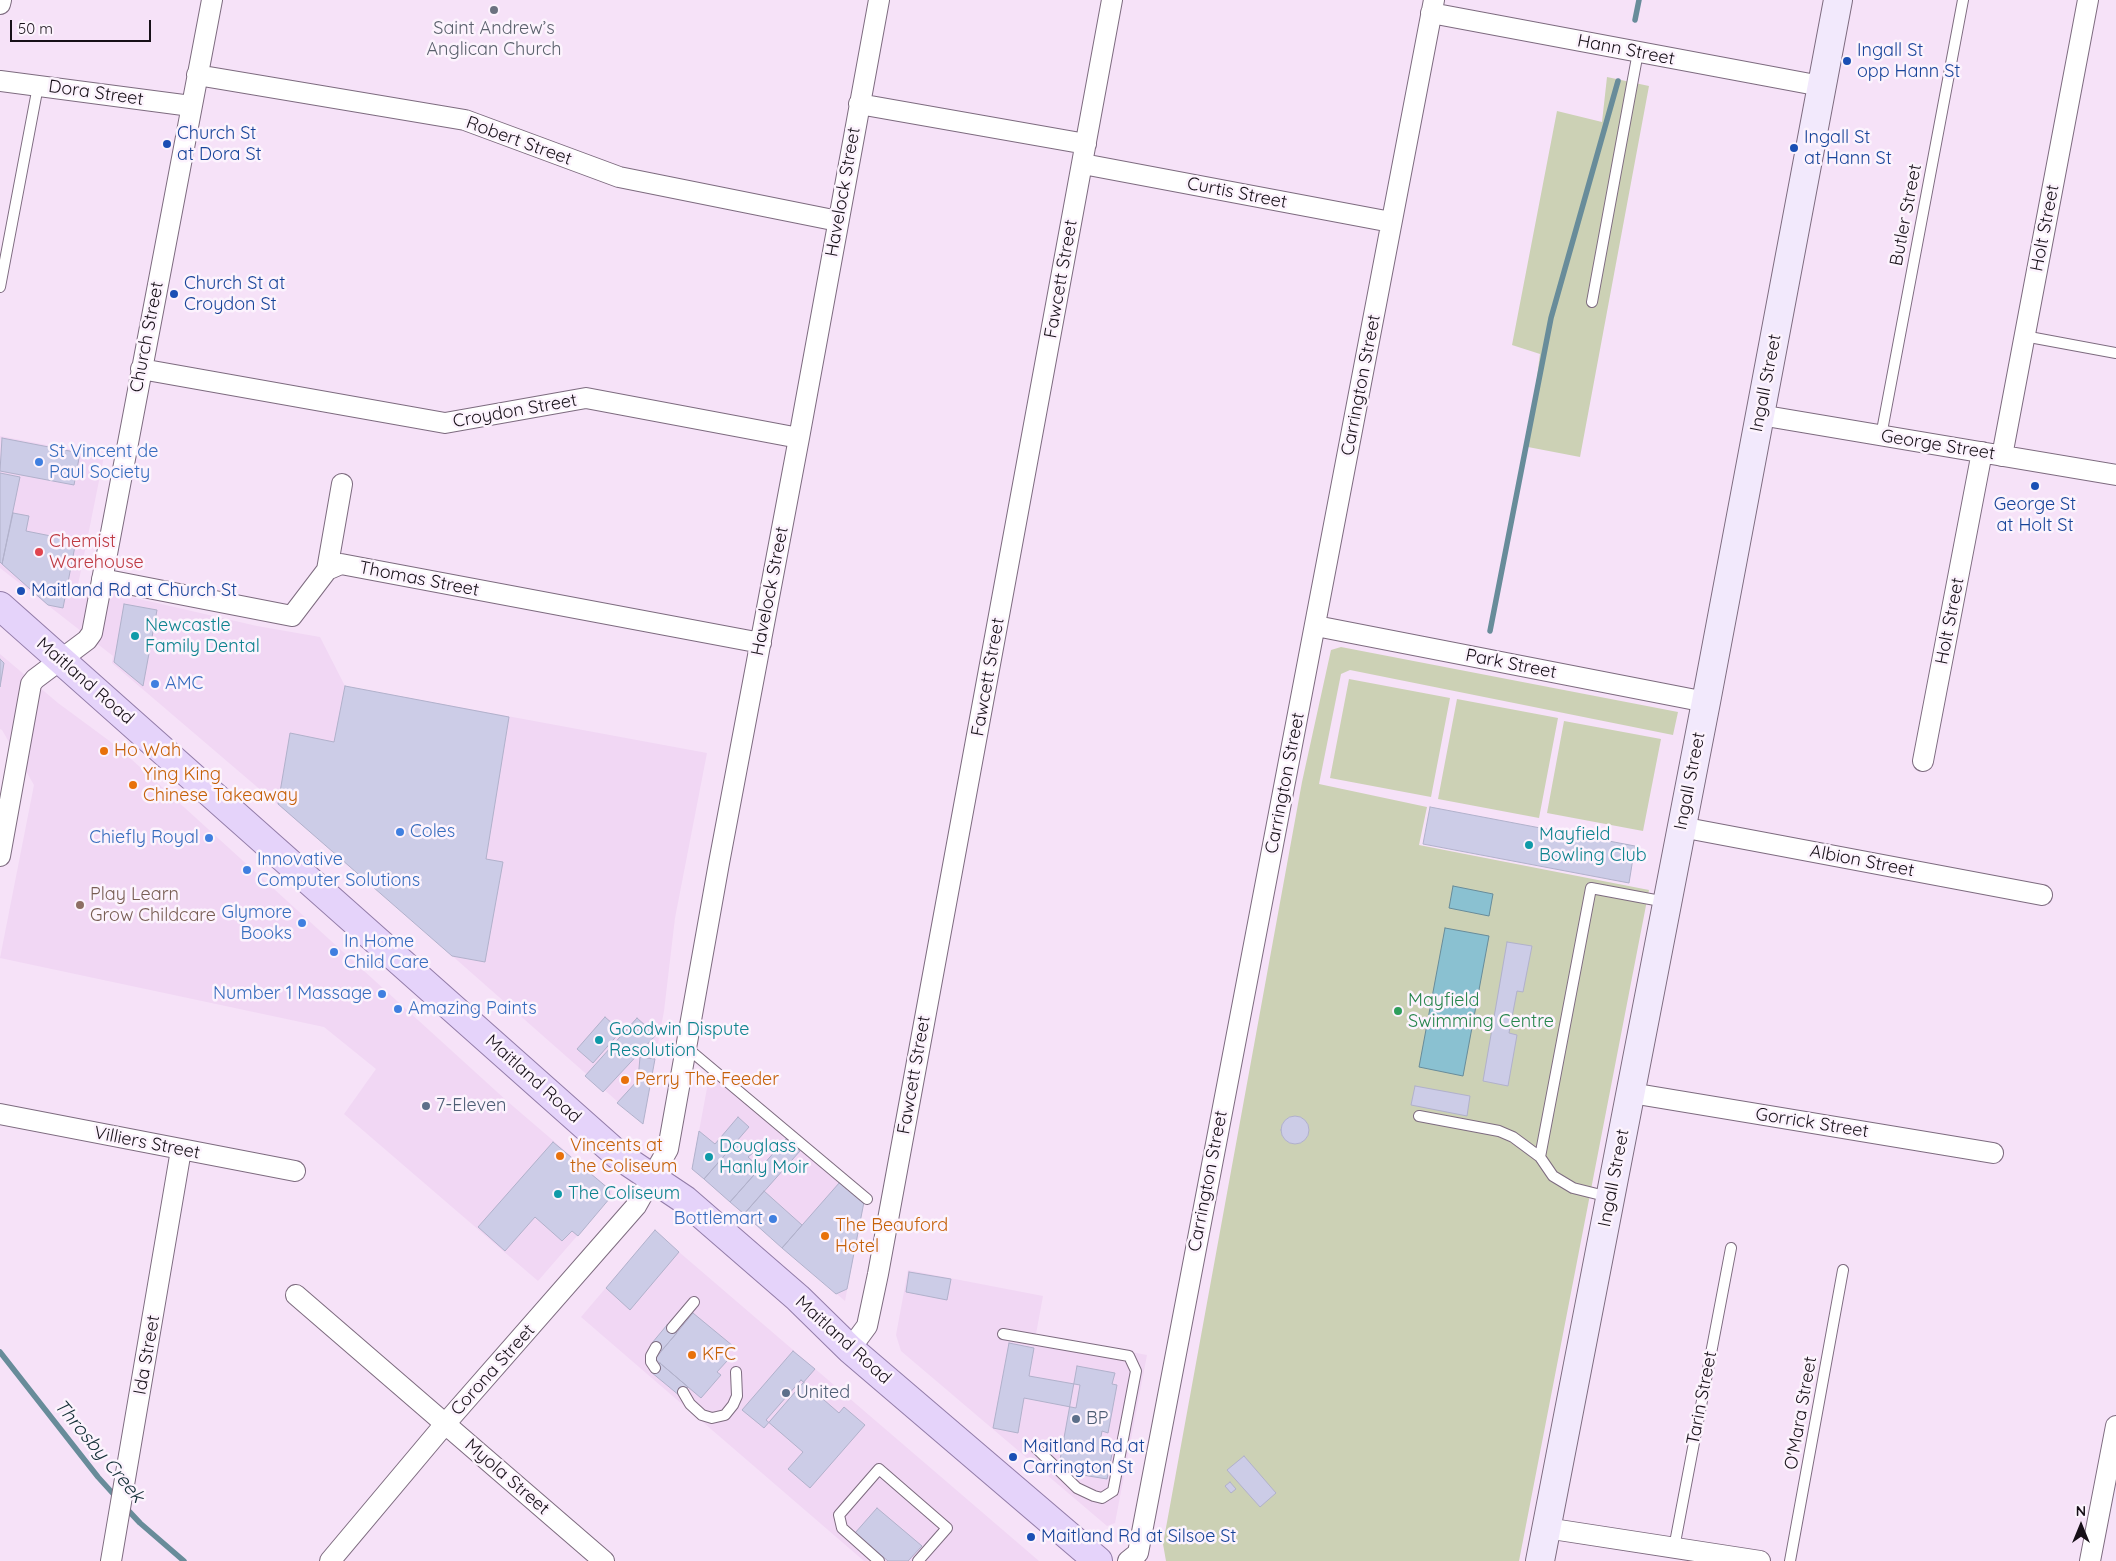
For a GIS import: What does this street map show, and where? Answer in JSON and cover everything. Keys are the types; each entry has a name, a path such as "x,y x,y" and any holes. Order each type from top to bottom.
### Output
{"main road":[{"name":"Ingall Street","path":"1540,1561 1706,702 1838,0"},
{"name":"Maitland Road","path":"0,606 611,1148 677,1194 734,1242 798,1298 850,1349 1098,1561"}],"street":[{"name":"Church Street","path":"0,856 31,684 87,640 92,633 212,0"},
{"name":"Fawcett Street","path":"850,1349 867,1326 878,1274 1112,0"},
{"name":"Holt Street","path":"2002,456 2088,0"},
{"name":"Havelock Street","path":"652,1178 668,1149 859,104 873,1"},
{"name":"Hann Street","path":"1432,7 1638,52 1821,86"},
{"name":"Carrington Street","path":"1128,1561 1138,1553 1316,626 1432,7"},
{"name":"Robert Street","path":"197,75 465,120 619,177 838,221"},
{"name":"Dora Street","path":"0,81 191,106"},
{"path":"859,104 1086,144"},
{"name":"Curtis Street","path":"1083,164 1391,222"},
{"name":"Croydon Street","path":"141,369 445,423 586,398 799,438"},
{"name":"George Street","path":"1760,414 2116,475"},
{"name":"Holt Street","path":"1923,761 1982,452"},
{"path":"102,579 292,616 328,570 342,484"},
{"name":"Thomas Street","path":"328,570 341,564 761,643"},
{"name":"Park Street","path":"1316,626 1706,702"},
{"name":"Albion Street","path":"1681,827 2042,895"},
{"name":"Gorrick Street","path":"1631,1093 1993,1153"},
{"name":"Villiers Street","path":"0,1114 295,1171"},
{"name":"Ida Street","path":"111,1561 181,1150"},
{"name":"Corona Street","path":"330,1561 446,1424 636,1206 652,1178"},
{"name":"Myola Street","path":"296,1295 604,1561"},
{"path":"2090,1561 2116,1426"},
{"path":"1546,1528 1662,1552 1760,1561"}],"lane":[{"name":"Butler Street","path":"1881,436 1963,0"},
{"path":"1592,302 1638,52"},
{"path":"0,287 38,86"},
{"path":"2024,336 2116,353"},
{"path":"1540,1157 1591,888 1667,902"},
{"path":"686,1047 867,1198"},
{"path":"1419,1116 1499,1131 1513,1137 1540,1157 1553,1176 1573,1188 1610,1198"},
{"name":"Tarin Street","path":"1662,1552 1731,1248"},
{"name":"O'Mara Street","path":"1790,1561 1843,1270"},
{"path":"672,1328 694,1302"},
{"path":"1003,1334 1129,1356 1136,1372 1113,1491 1102,1498 1077,1488 1036,1448"},
{"path":"655,1368 651,1362 651,1356 656,1347"},
{"path":"683,1392 690,1404 702,1414 712,1418 724,1415 733,1405 737,1396 736,1372"},
{"path":"879,1561 842,1528 839,1515 879,1470 947,1528 918,1561"}],"shaded area":[{"path":"0,436 104,456 78,585 257,626 320,637 345,686 707,753 675,918 664,1011 643,1124 373,886 112,663 113,656 0,568"},
{"path":"0,654 58,703 119,748 507,1101 612,1191 610,1198 538,1281 344,1114 376,1069 324,1027 0,958 34,785 0,729"},
{"path":"710,1072 863,1204 845,1301 692,1169"},
{"path":"655,1230 1039,1561 864,1561 581,1317"},
{"path":"908,1270 1043,1296 1036,1334 1147,1355 1115,1523 1107,1526 901,1351 896,1335"}],"green space":[{"path":"1607,77 1649,86 1580,457 1528,447 1540,354 1512,345 1557,111 1602,122"},
{"path":"1341,647 1678,712 1673,735 1350,670 1341,674 1319,784 1427,807 1419,845 1649,890 1519,1561 1166,1561 1163,1544 1302,782 1331,650"},
{"path":"1349,679 1450,698 1431,797 1330,778"},
{"path":"1457,699 1558,718 1539,818 1438,799"},
{"path":"1564,721 1661,739 1643,831 1547,813"}],"water":[{"path":"1453,886 1493,894 1489,916 1449,908"},
{"path":"1445,928 1489,936 1463,1076 1419,1067"}],"building":[{"name":"St Vincent de Paul Society","path":"2,438 80,453 74,485 0,471"},
{"path":"0,473 20,477 2,564 0,562"},
{"name":"Chemist Warehouse","path":"13,513 29,516 26,531 76,541 63,608 48,605 2,564"},
{"name":"Newcastle Family Dental","path":"124,604 157,610 143,686 114,662"},
{"path":"0,659 4,663 0,687"},
{"name":"Coles","path":"345,686 509,717 486,859 503,862 485,962 452,956 278,804 290,733 334,742"},
{"name":"Mayfield Bowling Club","path":"1430,807 1635,846 1629,883 1423,844"},
{"path":"1507,942 1532,946 1523,992 1517,991 1509,1033 1517,1035 1508,1086 1483,1081"},
{"name":"Goodwin Dispute Resolution","path":"605,1017 621,1031 593,1063 577,1049"},
{"path":"637,1018 656,1035 603,1092 585,1076"},
{"path":"640,1057 655,1059 643,1124 617,1103 638,1080"},
{"path":"1415,1086 1470,1096 1467,1116 1411,1105"},
{"path":"1295,1116 1305,1120 1309,1130 1305,1140 1295,1144 1285,1140 1281,1130 1285,1120"},
{"name":"Douglass Hanly Moir","path":"738,1117 749,1127 704,1179 692,1169 699,1131 715,1144"},
{"path":"786,1139 800,1151 744,1214 730,1202"},
{"path":"738,1140 753,1153 748,1157 760,1168 730,1202 704,1179"},
{"name":"The Coliseum","path":"553,1142 609,1189 610,1198 578,1236 572,1231 562,1241 535,1217 505,1251 478,1227"},
{"name":"The Beauford Hotel","path":"840,1182 864,1202 847,1289 836,1294 782,1248"},
{"name":"Bottlemart","path":"764,1191 802,1225 782,1248 744,1214"},
{"path":"655,1230 679,1252 630,1310 606,1288"},
{"path":"909,1272 951,1279 947,1300 906,1292"},
{"name":"KFC","path":"693,1313 733,1346 724,1358 727,1361 717,1372 721,1375 701,1398 655,1359"},
{"path":"667,1325 677,1333 661,1351 652,1343"},
{"path":"1009,1343 1034,1348 1029,1376 1080,1385 1076,1408 1024,1398 1018,1433 993,1428"},
{"path":"793,1351 815,1369 764,1428 742,1410"},
{"path":"660,1363 688,1387 680,1396 651,1372"},
{"path":"1077,1366 1115,1373 1112,1384 1117,1385 1108,1433 1102,1431 1100,1442 1114,1444 1107,1479 1058,1471"},
{"path":"801,1380 839,1413 844,1407 865,1425 810,1488 788,1469 803,1452 766,1420"},
{"path":"1244,1456 1276,1493 1260,1507 1227,1470"},
{"path":"1230,1482 1236,1489 1231,1493 1225,1486"},
{"path":"877,1508 922,1546 908,1561 888,1561 855,1533"}],"waterway":[{"path":"1635,20 1639,0"},
{"path":"1490,631 1551,318 1618,81"},
{"name":"Throsby Creek","path":"0,1352 98,1477 117,1498"},
{"name":"Throsby Creek","path":"125,1507 140,1523 184,1561"}],"place":[{"name":"Saint Andrew’s Anglican Church","path":"494,10"},
{"name":"Ingall St opp Hann St","path":"1847,61"},
{"name":"Church St at Dora St","path":"167,144"},
{"name":"Ingall St at Hann St","path":"1794,148"},
{"name":"Church St at Croydon St","path":"174,294"},
{"name":"St Vincent de Paul Society","path":"39,462"},
{"name":"George St at Holt St","path":"2035,486"},
{"name":"Chemist Warehouse","path":"39,552"},
{"name":"Maitland Rd at Church St","path":"21,591"},
{"name":"Newcastle Family Dental","path":"135,636"},
{"name":"AMC","path":"155,684"},
{"name":"Ho Wah","path":"104,751"},
{"name":"Ying King Chinese Takeaway","path":"133,785"},
{"name":"Coles","path":"400,832"},
{"name":"Chiefly Royal","path":"209,838"},
{"name":"Mayfield Bowling Club","path":"1529,845"},
{"name":"Innovative Computer Solutions","path":"247,870"},
{"name":"Play Learn Grow Childcare","path":"80,905"},
{"name":"Glymore Books","path":"302,923"},
{"name":"In Home Child Care","path":"334,952"},
{"name":"Number 1 Massage","path":"382,994"},
{"name":"Amazing Paints","path":"398,1009"},
{"name":"Mayfield Swimming Centre","path":"1398,1011"},
{"name":"Goodwin Dispute Resolution","path":"599,1040"},
{"name":"Perry The Feeder","path":"625,1080"},
{"name":"7-Eleven","path":"426,1106"},
{"name":"Vincents at the Coliseum","path":"560,1156"},
{"name":"Douglass Hanly Moir","path":"709,1157"},
{"name":"The Coliseum","path":"558,1194"},
{"name":"Bottlemart","path":"773,1219"},
{"name":"The Beauford Hotel","path":"825,1236"},
{"name":"KFC","path":"692,1355"},
{"name":"United","path":"786,1393"},
{"name":"BP","path":"1076,1419"},
{"name":"Maitland Rd at Carrington St","path":"1013,1457"},
{"name":"Maitland Rd at Silsoe St","path":"1031,1537"}]}
